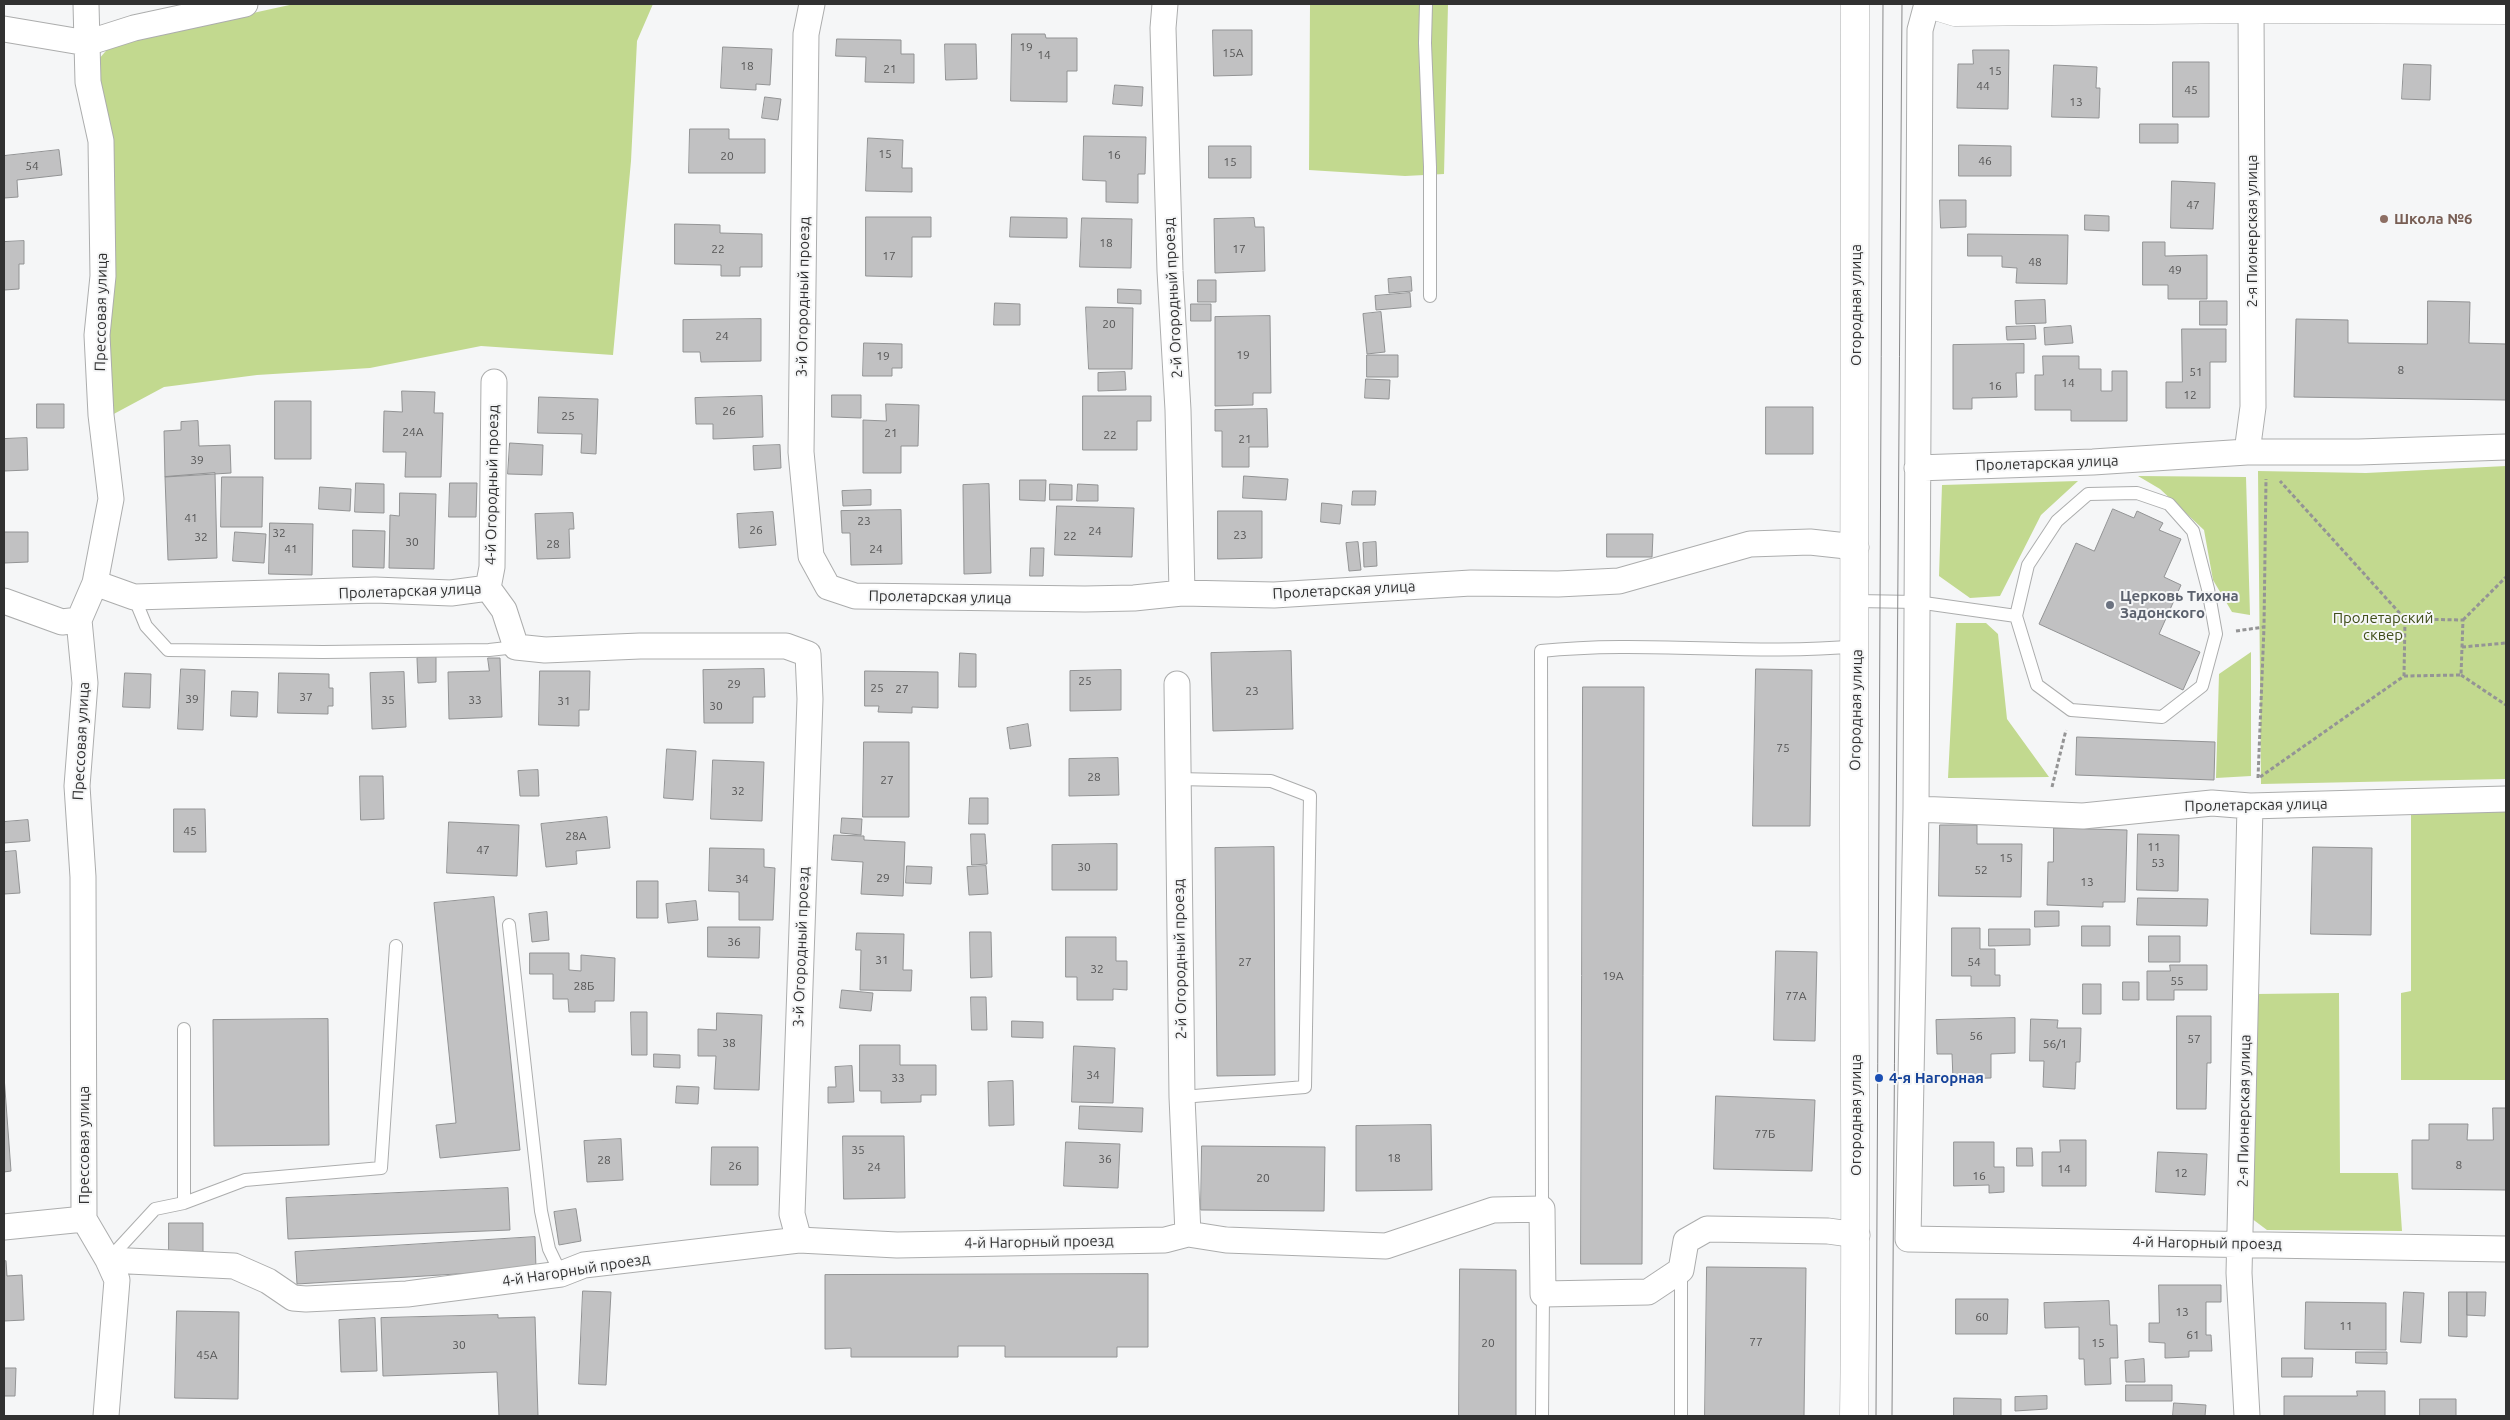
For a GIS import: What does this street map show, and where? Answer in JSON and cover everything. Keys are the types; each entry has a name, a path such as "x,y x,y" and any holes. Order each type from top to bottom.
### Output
{"street":[{"name":"Прессовая улица","path":"86,4 88,82 101,141 103,276 98,335 101,415 111,499 95,583 79,620 85,683 77,786 83,877 84,1219 108,1260 117,1280 106,1416"},
{"path":"4,29 87,43 134,28 244,4"},
{"name":"3-й Огородный проезд","path":"812,4 806,34 801,452 811,556 828,587"},
{"name":"2-й Огородный проезд","path":"1165,4 1163,28 1170,271 1178,410 1182,593"},
{"name":"Огородная улица","path":"1854,1416 1857,1235 1854,824 1856,646 1856,4"},
{"path":"1916,809 1920,30 1928,4 1955,12 2340,7 2506,10"},
{"name":"2-я Пионерская улица","path":"2248,452 2253,407 2251,9"},
{"name":"4-й Огородный проезд","path":"488,588 492,567 494,382"},
{"name":"Пролетарская улица","path":"1918,468 2093,462 2248,452 2359,452 2506,447"},
{"name":"Пролетарская улица","path":"828,587 855,596 1085,599 1134,598 1182,593 1274,595 1471,583 1558,584 1619,581 1750,544 1810,542 1856,547"},
{"name":"Пролетарская улица","path":"95,583 134,597 375,590 452,593 488,588 504,610 516,647"},
{"path":"4,601 62,622 79,620"},
{"name":"3-й Огородный проезд","path":"516,647 545,650 640,646 786,646 808,654 810,699 792,1214 799,1240"},
{"name":"2-й Огородный проезд","path":"1178,684 1177,779 1182,1097 1188,1234"},
{"name":"Пролетарская улица","path":"1916,809 2083,816 2212,803 2251,794 2506,799"},
{"name":"2-я Пионерская улица","path":"2247,1416 2239,1272 2251,794"},
{"name":"4-й Нагорный проезд","path":"1916,809 1908,1239 2241,1243 2506,1249"},
{"path":"1542,1209 1543,1294 1648,1292 1681,1270 1686,1241 1707,1229 1828,1231 1857,1235"},
{"name":"4-й Нагорный проезд","path":"108,1260 234,1266 268,1281 293,1298 306,1299 407,1294 561,1274 584,1265 799,1240 898,1245 1165,1240 1188,1234 1226,1240 1386,1246 1493,1210 1542,1209"},
{"path":"4,1227 84,1219"}],"lane":[{"path":"1426,4 1425,43 1430,167 1430,296"},
{"path":"2137,492 2169,504 2193,531 2208,589 2216,634 2202,686 2162,717 2071,710 2037,685 2016,616 2028,565 2057,521 2088,494 2137,492"},
{"path":"134,597 146,626 168,650 323,652 489,650 516,647"},
{"path":"1856,601 1917,602 2016,616"},
{"path":"1542,1209 1541,651 1582,647 1818,650 1856,646"},
{"path":"1177,779 1271,781 1310,796 1305,1087 1182,1097"},
{"path":"509,925 541,1211 549,1249 561,1274"},
{"path":"108,1260 154,1209 184,1203 245,1180 381,1168 396,946"},
{"path":"184,1029 184,1203"},
{"path":"1681,1270 1682,1416"},
{"path":"1542,1416 1543,1294"}],"path":[{"path":"2251,794 2258,778 2264,627 2266,475"},
{"path":"2279,481 2405,619 2404,676"},
{"path":"2462,675 2463,620 2506,578"},
{"path":"2405,619 2463,620"},
{"path":"2216,634 2264,627"},
{"path":"2462,647 2506,643"},
{"path":"2258,778 2404,676 2462,675 2506,705"},
{"path":"2051,791 2071,710"}],"green space":[{"path":"294,4 653,4 637,41 631,161 613,355 481,346 370,368 257,375 164,387 110,416 106,337 113,276 114,140 95,85 98,60 112,44"},
{"path":"1310,4 1448,4 1444,174 1405,176 1309,170"},
{"name":"Пролетарский сквер","path":"2506,466 2506,779 2261,784 2258,471 2366,473"},
{"path":"2138,476 2246,477 2250,615 2232,612 2213,580 2204,530 2160,489"},
{"path":"2078,481 2041,515 2000,596 1970,598 1939,576 1942,485"},
{"path":"1956,623 1986,623 1998,634 2007,719 2049,777 1948,778"},
{"path":"2251,652 2251,776 2216,778 2219,674"},
{"path":"2411,812 2506,812 2506,1080 2401,1080 2401,993 2411,991"},
{"path":"2339,993 2340,1173 2398,1173 2402,1231 2267,1230 2251,1218 2256,994"}],"building":[{"path":"1213,30 1252,30 1252,75 1214,76"},
{"path":"1012,34 1045,34 1046,38 1077,38 1077,71 1067,71 1067,102 1011,101"},
{"path":"837,39 901,40 901,54 914,54 914,83 865,82 866,57 836,56"},
{"path":"945,44 976,44 977,79 946,80"},
{"path":"723,47 772,49 770,85 756,84 756,90 721,88"},
{"path":"1973,50 2009,50 2008,109 1957,108 1958,64 1973,64"},
{"path":"2173,62 2209,62 2209,117 2173,117"},
{"path":"2404,64 2431,65 2430,100 2402,99"},
{"path":"2054,65 2097,67 2096,88 2100,88 2099,118 2052,117"},
{"path":"1115,85 1143,87 1142,106 1113,104"},
{"path":"765,97 781,99 778,120 762,118"},
{"path":"2140,124 2178,124 2178,143 2140,143"},
{"path":"690,129 729,129 729,139 765,139 765,173 689,173"},
{"path":"1084,136 1146,137 1145,174 1138,174 1138,203 1106,202 1106,181 1083,180"},
{"path":"868,138 903,140 902,168 912,168 912,192 866,191"},
{"path":"1959,145 2011,146 2011,176 1959,176"},
{"path":"1209,146 1251,146 1251,178 1209,178"},
{"path":"59,150 62,175 17,180 18,197 4,198 4,156"},
{"path":"2172,181 2215,183 2213,229 2171,228"},
{"path":"1940,200 1966,200 1966,227 1941,228"},
{"path":"2085,215 2109,216 2109,231 2085,230"},
{"path":"866,217 931,217 931,237 912,237 912,277 866,276"},
{"path":"1011,217 1067,218 1067,238 1010,237"},
{"path":"1082,218 1132,219 1131,268 1080,267"},
{"path":"1254,218 1255,227 1264,227 1265,271 1215,273 1214,219"},
{"path":"675,224 720,225 720,233 762,234 762,267 740,267 740,276 721,276 721,265 675,264"},
{"path":"1968,234 2068,235 2067,284 2016,283 2017,268 2002,267 2002,256 1968,256"},
{"path":"24,241 24,264 19,264 19,289 4,290 4,242"},
{"path":"2143,242 2165,242 2165,256 2207,255 2207,299 2168,299 2168,285 2143,285"},
{"path":"1411,277 1412,291 1389,293 1388,279"},
{"path":"1198,280 1216,280 1216,302 1198,302"},
{"path":"1118,289 1141,290 1141,304 1118,303"},
{"path":"1410,293 1411,307 1376,310 1375,296"},
{"path":"2045,300 2046,323 2016,324 2015,301"},
{"path":"2200,301 2227,301 2227,325 2200,325"},
{"path":"2428,301 2470,302 2469,343 2506,344 2506,400 2294,397 2296,319 2348,320 2348,343 2427,344"},
{"path":"995,303 1020,304 1020,325 994,325"},
{"path":"1191,304 1211,304 1211,321 1191,321"},
{"path":"1086,307 1133,308 1132,369 1089,369"},
{"path":"1381,312 1385,352 1367,354 1363,314"},
{"path":"1270,316 1271,393 1253,393 1253,405 1215,406 1215,317"},
{"path":"761,319 761,361 701,362 700,352 683,352 683,320"},
{"path":"2035,326 2036,339 2007,340 2006,327"},
{"path":"2071,326 2073,343 2045,345 2044,328"},
{"path":"2182,329 2226,329 2226,362 2210,362 2210,408 2166,408 2166,382 2182,382"},
{"path":"864,343 902,344 902,368 892,368 892,376 863,376"},
{"path":"2024,344 2024,373 2016,373 2017,397 1972,398 1972,409 1953,409 1953,345"},
{"path":"1367,355 1398,355 1398,377 1367,377"},
{"path":"2043,356 2079,356 2079,369 2101,369 2101,391 2112,391 2112,371 2127,371 2127,421 2071,421 2071,410 2035,410 2035,375 2043,375"},
{"path":"1125,372 1126,390 1098,391 1098,373"},
{"path":"1366,379 1390,380 1389,399 1365,398"},
{"path":"402,391 435,392 434,413 443,413 441,477 405,477 406,452 383,452 384,411 402,412"},
{"path":"832,395 861,395 861,418 832,417"},
{"path":"762,396 763,437 713,439 713,424 696,424 695,398"},
{"path":"1083,396 1151,396 1151,421 1137,421 1137,450 1083,450"},
{"path":"539,397 598,399 596,454 581,453 582,434 538,433"},
{"path":"275,401 311,401 311,459 275,459"},
{"path":"37,404 64,404 64,428 37,428"},
{"path":"886,404 919,405 918,446 901,446 901,473 863,473 863,420 886,421"},
{"path":"1766,407 1813,407 1813,454 1766,454"},
{"path":"1267,409 1268,447 1249,447 1249,467 1222,467 1222,431 1215,431 1215,410"},
{"path":"198,421 199,446 230,445 231,473 165,477 164,431 181,430 181,422"},
{"path":"27,438 28,470 4,471 4,439"},
{"path":"510,443 543,445 542,475 508,474"},
{"path":"780,445 781,468 754,470 753,446"},
{"path":"215,473 217,558 168,560 165,477"},
{"path":"1244,476 1288,479 1286,500 1243,498"},
{"path":"222,477 263,477 262,527 221,527"},
{"path":"1020,480 1046,480 1045,501 1020,500"},
{"path":"356,483 384,484 384,513 355,512"},
{"path":"450,483 477,483 476,517 449,517"},
{"path":"989,484 991,573 964,574 963,485"},
{"path":"1050,484 1072,485 1072,500 1050,500"},
{"path":"1078,484 1098,485 1098,501 1077,501"},
{"path":"320,487 351,489 350,511 319,509"},
{"path":"871,490 871,505 843,506 842,491"},
{"path":"1353,491 1376,491 1375,505 1352,505"},
{"path":"400,493 436,494 434,569 389,568 390,515 399,516"},
{"path":"1322,503 1342,505 1340,524 1321,522"},
{"path":"1057,506 1134,508 1132,557 1055,555"},
{"name":"Церковь Тихона Задонского","path":"2113,509 2134,518 2137,511 2163,523 2159,530 2181,539 2164,577 2181,585 2159,634 2200,652 2183,690 2039,624 2076,543 2094,551"},
{"path":"901,510 902,564 851,565 850,533 842,533 841,511"},
{"path":"1218,511 1262,511 1262,558 1218,559"},
{"path":"773,512 776,545 739,548 737,514"},
{"path":"573,513 574,529 569,529 570,558 537,559 535,514"},
{"path":"270,523 313,524 312,575 269,574"},
{"path":"353,530 385,531 384,568 353,567"},
{"path":"4,532 28,532 28,562 4,563"},
{"path":"235,532 266,534 264,563 233,561"},
{"path":"1607,534 1653,534 1652,557 1607,557"},
{"path":"1358,542 1361,570 1349,571 1346,543"},
{"path":"1376,542 1377,566 1364,567 1363,543"},
{"path":"1031,548 1044,548 1043,576 1030,576"},
{"path":"1291,651 1293,729 1213,731 1211,653"},
{"path":"960,653 976,654 976,687 959,687"},
{"path":"436,657 436,682 418,683 417,658"},
{"path":"488,658 500,658 502,717 449,719 448,672 489,671"},
{"path":"181,669 205,670 203,730 178,729"},
{"path":"764,669 765,697 753,697 753,723 704,723 703,670"},
{"path":"1756,669 1812,670 1810,826 1753,826"},
{"path":"1121,670 1121,710 1070,711 1070,671"},
{"path":"540,671 590,671 589,710 579,710 579,726 539,725"},
{"path":"865,671 938,672 938,708 912,707 912,713 878,712 879,706 865,706"},
{"path":"404,672 406,727 372,729 370,673"},
{"path":"125,673 151,674 150,708 123,707"},
{"path":"279,673 329,674 329,688 333,688 333,706 328,706 328,714 278,713"},
{"path":"1583,687 1644,687 1642,1264 1581,1264"},
{"path":"232,691 258,692 257,717 231,716"},
{"path":"1028,724 1031,746 1010,749 1007,728"},
{"path":"2077,737 2215,742 2214,780 2076,775"},
{"path":"864,742 909,742 909,817 863,817"},
{"path":"667,749 696,751 693,800 664,798"},
{"path":"1118,758 1119,795 1069,796 1069,759"},
{"path":"713,760 764,762 762,821 711,819"},
{"path":"538,770 539,796 520,796 518,771"},
{"path":"360,776 383,776 384,819 361,820"},
{"path":"970,798 988,798 988,824 969,824"},
{"path":"174,809 205,809 206,852 174,852"},
{"path":"607,817 610,848 576,851 577,864 546,867 541,824"},
{"path":"842,818 862,819 861,835 841,833"},
{"path":"28,820 30,841 4,843 4,822"},
{"path":"449,822 519,825 517,876 447,873"},
{"path":"1940,825 1977,825 1977,844 2022,844 2021,897 1939,896"},
{"path":"2054,828 2127,830 2125,902 2103,902 2103,907 2047,905 2048,862 2053,862"},
{"path":"971,834 985,834 987,864 972,865"},
{"path":"2138,834 2179,835 2178,891 2137,890"},
{"path":"834,835 864,836 864,840 905,842 903,896 861,894 863,862 832,860"},
{"path":"1117,844 1117,890 1052,890 1052,845"},
{"path":"1274,847 1275,1075 1217,1076 1215,848"},
{"path":"2313,847 2372,848 2371,935 2311,934"},
{"path":"710,848 764,849 764,867 775,868 773,920 739,920 739,892 709,891"},
{"path":"16,851 20,893 4,894 4,852"},
{"path":"907,866 932,867 931,884 906,883"},
{"path":"986,866 988,894 969,895 967,867"},
{"path":"637,881 658,881 658,918 637,918"},
{"path":"494,897 520,1150 440,1158 436,1125 456,1123 434,903"},
{"path":"2138,898 2208,899 2207,926 2137,925"},
{"path":"696,901 698,920 668,923 666,904"},
{"path":"2035,911 2059,911 2059,926 2035,927"},
{"path":"547,912 549,940 532,942 529,914"},
{"path":"2082,926 2110,926 2110,946 2082,946"},
{"path":"708,927 760,927 759,958 708,957"},
{"path":"1952,928 1980,928 1980,949 1995,949 1995,975 2000,975 2000,986 1971,986 1971,976 1952,976"},
{"path":"1989,929 2030,929 2030,945 1989,946"},
{"path":"970,932 991,932 992,977 971,978"},
{"path":"857,933 904,934 903,970 912,970 911,991 860,990 861,950 856,950"},
{"path":"2149,936 2180,936 2180,962 2149,962"},
{"path":"1066,937 1116,937 1116,961 1127,961 1127,990 1113,989 1113,1000 1077,1000 1077,977 1066,977"},
{"path":"1776,951 1817,952 1815,1041 1774,1040"},
{"path":"530,953 569,953 569,970 581,971 581,955 615,958 614,1001 595,1001 595,1012 569,1012 568,999 553,999 553,974 530,974"},
{"path":"2170,965 2207,965 2207,990 2174,990 2174,1000 2147,1000 2147,971 2170,971"},
{"path":"2123,982 2139,982 2139,1000 2123,1000"},
{"path":"2083,984 2101,984 2101,1014 2083,1014"},
{"path":"842,990 873,993 871,1011 840,1008"},
{"path":"971,997 986,997 987,1030 972,1030"},
{"path":"631,1012 647,1012 647,1055 632,1055"},
{"path":"717,1013 762,1015 759,1090 714,1089 716,1056 698,1056 698,1029 716,1030"},
{"path":"2177,1016 2211,1016 2211,1063 2207,1063 2206,1109 2177,1109"},
{"path":"2015,1018 2015,1053 1991,1054 1991,1078 1953,1079 1952,1054 1937,1054 1936,1020"},
{"path":"328,1019 329,1145 214,1146 213,1020"},
{"path":"2031,1019 2058,1020 2057,1028 2081,1028 2080,1062 2076,1062 2075,1089 2043,1087 2044,1061 2030,1061"},
{"path":"1012,1021 1043,1022 1043,1038 1012,1037"},
{"path":"860,1045 900,1045 900,1065 936,1065 936,1095 921,1095 921,1102 881,1103 881,1091 860,1091"},
{"path":"1074,1046 1115,1048 1113,1103 1072,1102"},
{"path":"654,1054 680,1055 680,1068 654,1067"},
{"path":"852,1066 854,1102 828,1103 828,1087 836,1087 835,1067"},
{"path":"4,1076 11,1171 4,1172"},
{"path":"1013,1081 1014,1125 989,1126 988,1082"},
{"path":"677,1086 699,1087 698,1104 676,1103"},
{"path":"1716,1096 1815,1100 1812,1171 1714,1169"},
{"path":"1080,1106 1143,1108 1142,1132 1079,1129"},
{"path":"2493,1108 2506,1108 2506,1190 2412,1189 2412,1140 2429,1140 2429,1124 2468,1124 2467,1140 2493,1140"},
{"path":"1431,1125 1432,1190 1356,1191 1356,1126"},
{"path":"843,1136 904,1136 905,1198 844,1199"},
{"path":"621,1139 623,1180 587,1182 584,1141"},
{"path":"2060,1140 2086,1140 2086,1186 2042,1186 2042,1152 2060,1152"},
{"path":"1066,1142 1120,1144 1118,1188 1064,1186"},
{"path":"1954,1142 1994,1142 1994,1167 2004,1167 2004,1192 1989,1193 1989,1185 1954,1186"},
{"path":"1202,1146 1325,1147 1324,1211 1201,1210"},
{"path":"712,1147 758,1147 758,1185 711,1185"},
{"path":"2017,1148 2032,1148 2033,1166 2017,1166"},
{"path":"2158,1152 2207,1154 2205,1195 2156,1192"},
{"path":"508,1188 510,1230 288,1239 286,1198"},
{"path":"576,1209 581,1241 559,1245 554,1212"},
{"path":"169,1223 203,1223 203,1252 169,1253"},
{"path":"535,1237 536,1269 297,1284 295,1252"},
{"path":"6,1261 7,1276 22,1275 24,1320 4,1321 4,1262"},
{"path":"1707,1267 1806,1268 1804,1416 1705,1416"},
{"path":"1460,1269 1516,1270 1516,1416 1459,1416"},
{"path":"1148,1274 1148,1347 1117,1347 1117,1357 1005,1357 1005,1346 958,1346 958,1357 851,1357 851,1348 825,1349 825,1275"},
{"path":"2159,1285 2221,1285 2221,1302 2206,1302 2206,1335 2211,1335 2212,1351 2189,1351 2189,1357 2165,1358 2165,1343 2149,1342 2149,1323 2159,1323"},
{"path":"583,1291 611,1292 606,1385 579,1384"},
{"path":"2404,1292 2424,1293 2421,1343 2401,1342"},
{"path":"2449,1292 2467,1292 2467,1337 2449,1336"},
{"path":"2467,1292 2486,1292 2485,1316 2467,1315"},
{"path":"1956,1299 2008,1299 2007,1334 1956,1334"},
{"path":"2109,1301 2110,1325 2117,1325 2118,1358 2110,1358 2111,1384 2085,1385 2084,1359 2079,1359 2079,1327 2045,1328 2044,1303"},
{"path":"2306,1302 2386,1303 2386,1350 2305,1349"},
{"path":"177,1311 239,1312 238,1399 175,1398"},
{"path":"498,1315 498,1318 535,1317 538,1416 499,1416 497,1372 383,1376 381,1318"},
{"path":"375,1318 377,1371 341,1372 339,1320"},
{"path":"2356,1352 2387,1352 2387,1364 2356,1363"},
{"path":"2282,1358 2313,1358 2312,1377 2282,1377"},
{"path":"2144,1359 2145,1382 2126,1382 2125,1361"},
{"path":"4,1368 16,1368 15,1396 4,1396"},
{"path":"2126,1385 2172,1385 2172,1401 2126,1401"},
{"path":"2357,1391 2385,1391 2385,1416 2284,1416 2284,1396 2357,1396"},
{"path":"2047,1396 2047,1409 2015,1411 2015,1397"},
{"path":"1954,1398 2001,1399 2001,1416 1954,1416"},
{"path":"2420,1399 2456,1399 2456,1416 2420,1416"},
{"path":"2174,1403 2206,1405 2205,1416 2173,1416"}],"tram line":[{"path":"1876,1416 1883,4"},
{"path":"1892,1416 1902,4"}],"place":[{"name":"Школа №6","path":"2384,219"},
{"name":"Церковь Тихона Задонского","path":"2110,605"},
{"name":"4-я Нагорная","path":"1879,1078"}]}
